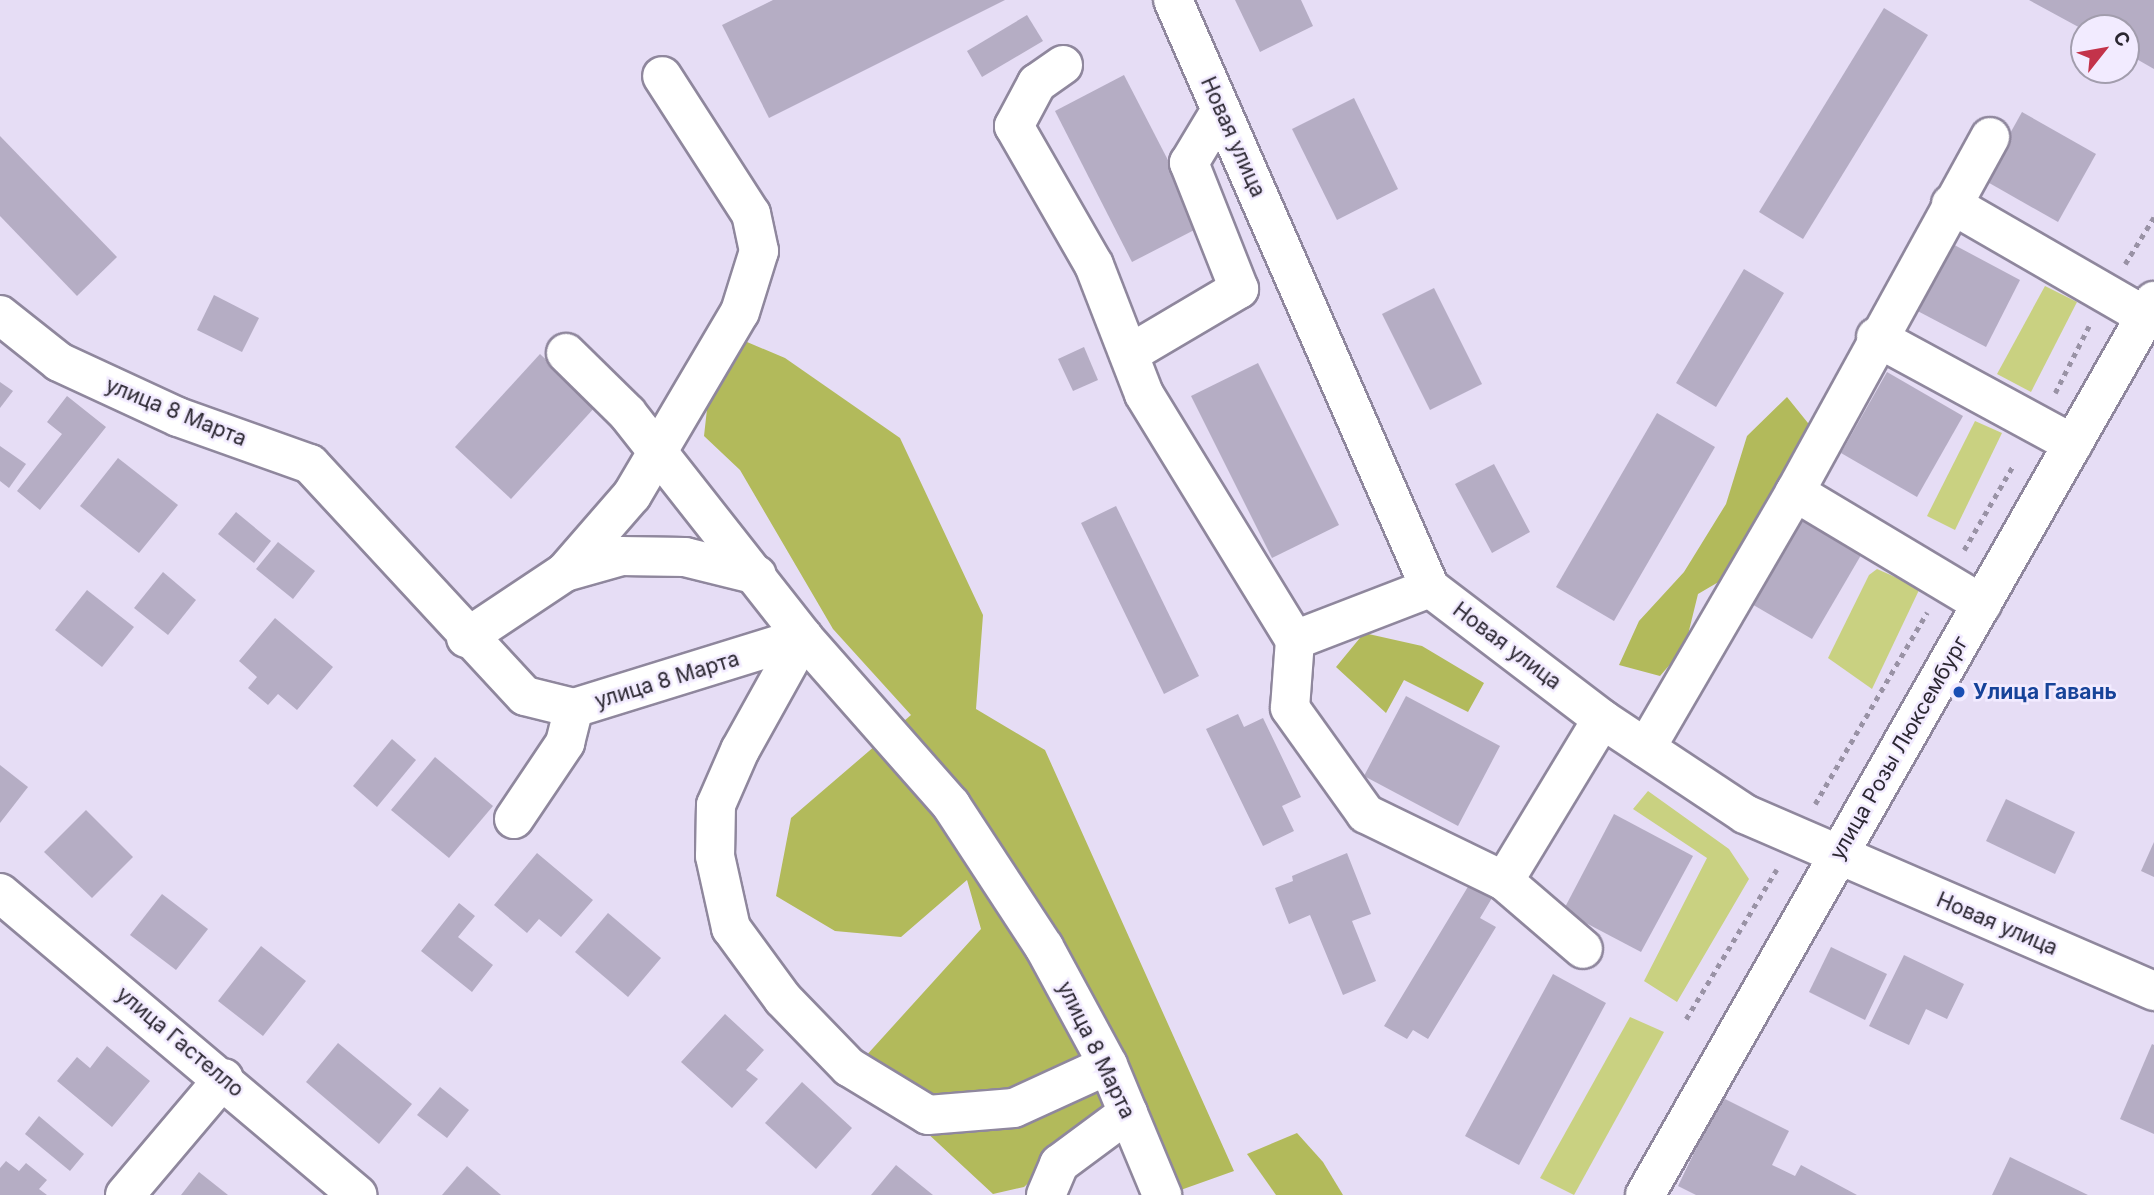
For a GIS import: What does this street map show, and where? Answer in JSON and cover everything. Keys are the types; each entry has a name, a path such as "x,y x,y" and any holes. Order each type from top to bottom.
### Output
{"street":[{"name":"Новая улица","path":"1173,0 1430,587 1602,719 1745,814 2154,991"},
{"path":"1063,65 1037,83 1014,126 1094,265 1144,394 1295,640 1290,708 1366,814 1504,881 1583,949"},
{"path":"467,638 565,572 632,495 740,312 759,251 751,214 662,76"},
{"path":"1129,354 1240,289 1189,163 1221,110"},
{"path":"1646,748 1795,492 1877,337 1990,137"},
{"path":"1951,204 2106,294 2150,309"},
{"name":"улица Розы Люксембург","path":"1645,1195 2150,309"},
{"name":"улица 8 Марта","path":"0,315 59,362 178,417 310,464 467,638 525,696 575,708 803,637 951,805 1044,947 1108,1065 1162,1195"},
{"path":"1877,337 2073,444"},
{"path":"566,353 627,413 757,575 803,637 740,750 716,805 715,856 732,928 783,999 849,1067 929,1115 1014,1108 1108,1065"},
{"path":"1795,492 1982,604"},
{"path":"565,572 621,556 685,557 757,575"},
{"path":"1295,640 1430,587"},
{"path":"514,819 565,743 575,708"},
{"path":"1504,881 1602,719"},
{"name":"улица Гастелло","path":"0,893 223,1078 357,1195"},
{"path":"125,1195 223,1078"},
{"path":"1046,1195 1059,1164 1128,1114"}],"path":[{"path":"1686,1019 1946,581 2037,424 2106,294 2154,217"}],"green space":[{"path":"2045,286 2077,302 2031,392 1997,374"},
{"path":"740,339 785,358 900,438 983,615 976,709 1045,750 1234,1171 1175,1192 1130,1092 1024,1187 993,1194 925,1131 864,1058 981,929 967,880 901,937 835,931 776,896 791,818 911,715 833,629 740,470 704,436 712,364"},
{"path":"1787,397 1812,428 1739,570 1698,594 1685,647 1660,676 1619,665 1639,621 1684,572 1726,504 1747,436"},
{"path":"1975,421 2002,433 1955,530 1927,516"},
{"path":"1877,569 1920,588 1872,689 1828,658 1869,575"},
{"path":"1364,633 1422,646 1484,683 1468,712 1404,680 1386,713 1336,667"},
{"path":"1648,791 1729,849 1749,879 1677,1002 1644,981 1707,858 1633,809"},
{"path":"1630,1017 1664,1032 1574,1195 1540,1178"},
{"path":"1297,1133 1323,1162 1343,1195 1276,1195 1247,1154"}],"building":[{"path":"773,0 1005,0 769,118 722,25"},
{"path":"1235,0 1301,0 1313,26 1260,52"},
{"path":"2029,0 2154,0 2154,69 2140,61 2140,14 2070,14 2070,22"},
{"path":"1884,8 1928,35 1803,239 1759,212"},
{"path":"1027,15 1043,41 982,77 967,51"},
{"path":"1124,75 1202,226 1132,262 1055,111"},
{"path":"1354,98 1398,189 1337,220 1292,129"},
{"path":"2022,112 2096,154 2058,222 1984,180"},
{"path":"0,136 117,257 77,296 0,216"},
{"path":"1945,240 2020,280 1986,347 1910,307"},
{"path":"1744,269 1784,293 1716,407 1676,383"},
{"path":"1434,288 1482,384 1430,410 1382,314"},
{"path":"214,295 259,318 242,352 197,330"},
{"path":"1084,347 1098,380 1073,391 1058,359"},
{"path":"540,354 596,406 511,499 455,447"},
{"path":"1258,363 1339,525 1272,558 1191,396"},
{"path":"1887,372 1963,416 1917,497 1841,453"},
{"path":"0,382 13,391 0,408"},
{"path":"67,396 106,427 40,510 17,491 62,434 47,422"},
{"path":"1657,413 1715,447 1614,621 1556,587"},
{"path":"0,446 26,464 9,488 0,481"},
{"path":"118,458 178,505 139,553 80,506"},
{"path":"1494,464 1530,532 1492,553 1455,484"},
{"path":"1116,506 1199,676 1164,694 1081,523"},
{"path":"236,512 271,541 254,563 218,534"},
{"path":"1801,514 1864,550 1812,639 1750,603"},
{"path":"278,542 315,571 293,599 256,569"},
{"path":"163,572 196,600 168,635 134,608"},
{"path":"87,590 134,627 102,667 55,630"},
{"path":"275,618 333,667 297,710 278,694 268,705 248,688 257,677 239,661"},
{"path":"1406,696 1500,746 1458,826 1364,776"},
{"path":"1238,714 1244,727 1263,718 1301,797 1282,806 1294,831 1263,846 1206,729"},
{"path":"392,739 416,760 377,807 353,786"},
{"path":"435,757 493,806 449,858 391,810"},
{"path":"0,765 28,787 0,823"},
{"path":"2006,799 2075,832 2055,874 1986,841"},
{"path":"86,810 133,857 92,898 44,852"},
{"path":"1614,814 1693,856 1641,952 1563,911"},
{"path":"2154,842 2154,877 2141,871"},
{"path":"537,853 593,900 561,937 539,919 527,933 494,905"},
{"path":"1347,853 1371,914 1352,921 1376,981 1343,995 1310,915 1289,924 1275,888 1293,881 1292,876"},
{"path":"1469,885 1492,898 1480,918 1496,927 1428,1039 1413,1030 1407,1039 1384,1026"},
{"path":"162,894 208,929 176,970 130,935"},
{"path":"459,903 475,916 458,937 493,965 472,992 421,951"},
{"path":"608,913 661,958 628,997 575,952"},
{"path":"261,946 306,981 263,1036 218,1001"},
{"path":"1831,947 1887,974 1865,1020 1809,992"},
{"path":"1904,955 1964,984 1947,1019 1926,1009 1909,1045 1869,1026"},
{"path":"1553,974 1606,1003 1519,1165 1465,1136"},
{"path":"725,1014 764,1050 746,1070 758,1079 732,1108 681,1062"},
{"path":"338,1043 412,1104 379,1144 306,1082"},
{"path":"2152,1044 2154,1045 2154,1134 2120,1119"},
{"path":"107,1046 150,1081 112,1127 57,1081 77,1057 90,1068"},
{"path":"802,1082 852,1128 816,1169 765,1123"},
{"path":"440,1087 469,1110 447,1138 417,1115"},
{"path":"1721,1097 1789,1131 1772,1165 1795,1176 1801,1165 1857,1195 1696,1195 1678,1186"},
{"path":"39,1116 84,1154 70,1171 25,1134"},
{"path":"2010,1157 2088,1195 1992,1195"},
{"path":"6,1161 19,1171 26,1163 47,1180 39,1189 47,1195 0,1195 0,1168"},
{"path":"896,1165 933,1195 871,1195"},
{"path":"467,1166 501,1195 442,1195"},
{"path":"199,1172 228,1195 181,1195"}],"place":[{"name":"Улица Гавань","path":"1959,692"}]}
